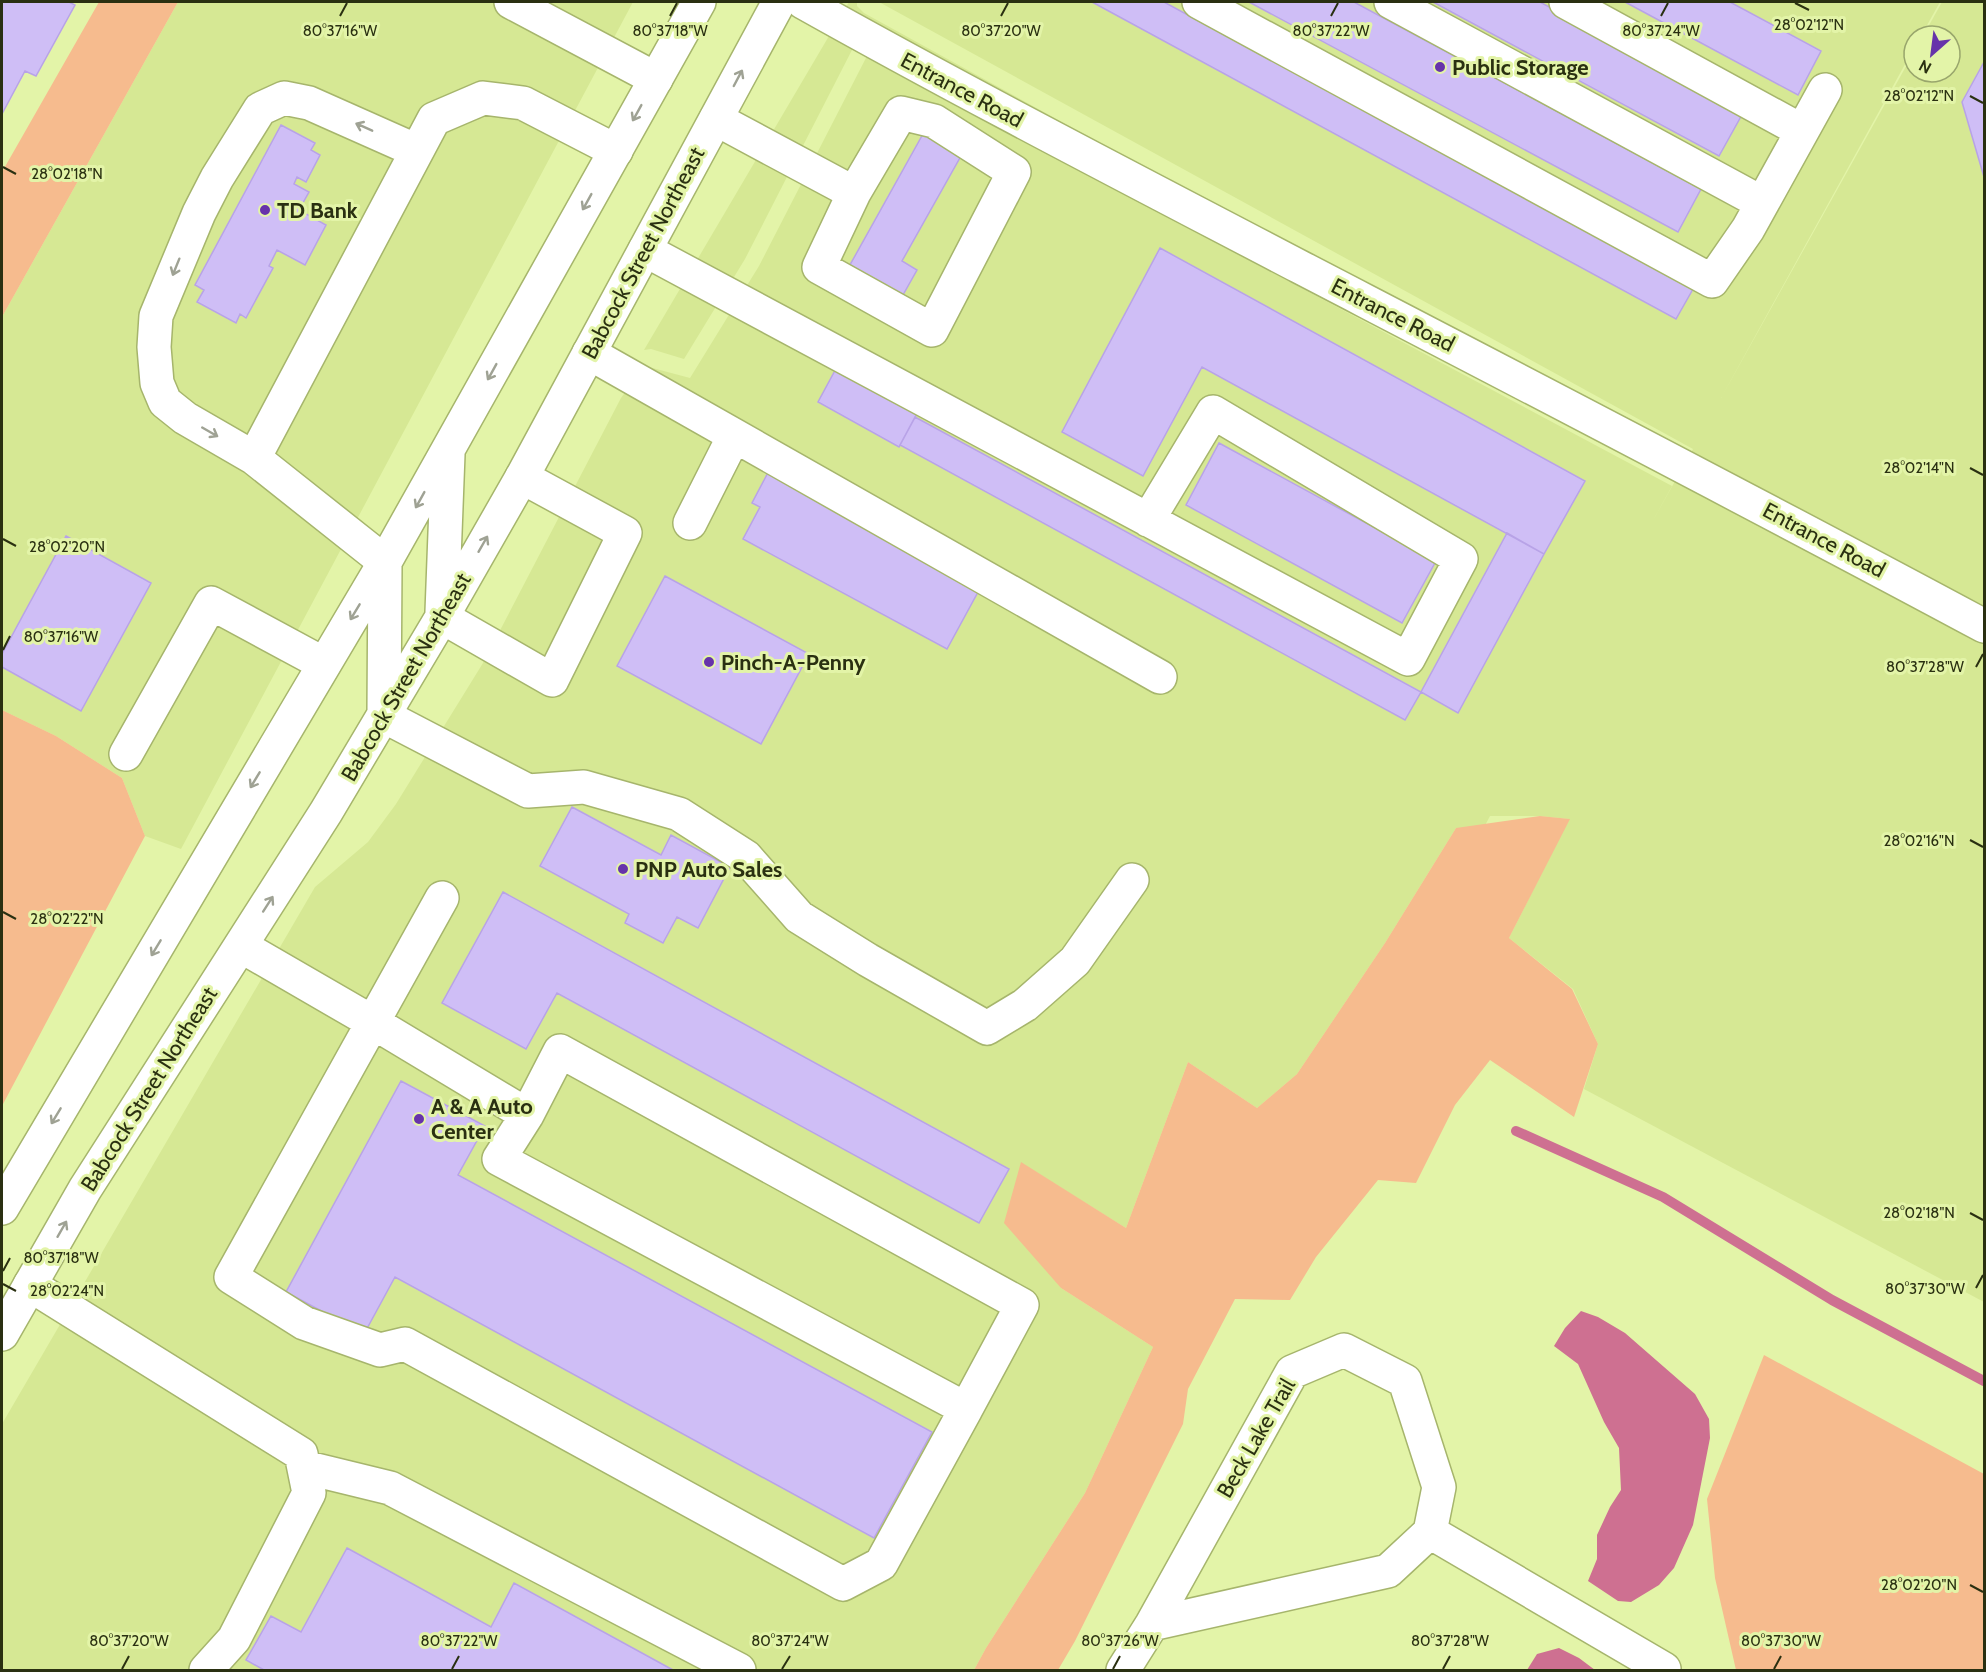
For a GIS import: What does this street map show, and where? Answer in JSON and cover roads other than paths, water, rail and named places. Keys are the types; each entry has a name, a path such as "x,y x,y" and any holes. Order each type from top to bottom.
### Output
{"main road":[{"path":"513,2 656,79"},
{"path":"2,1208 385,562 699,2"},
{"name":"Babcock Street Northeast","path":"2,1334 85,1189 326,812 442,617 522,477 779,2"},
{"name":"Entrance Road","path":"803,2 905,60 1781,517 1984,626"},
{"path":"1199,2 1712,281 1748,229 1825,90"},
{"path":"1391,2 1762,203"},
{"path":"1566,2 1802,131"},
{"path":"385,562 254,458 185,418 165,402 156,383 154,347 156,316 199,213 260,109 284,98 309,103 417,151"},
{"path":"254,458 434,119 483,98 523,104 616,152"},
{"path":"901,113 934,121 1014,172 932,330 819,267 854,192 901,113"},
{"path":"716,119 854,192"},
{"path":"645,250 1148,520 1408,659 1461,559 1212,412 1148,520"},
{"path":"589,353 1160,677"},
{"path":"690,523 735,436"},
{"path":"448,449 442,617 552,680 625,532 522,477"},
{"path":"385,562 384,716 528,791 584,787 679,814 746,857 799,917 868,960 987,1028 1026,1005 1075,961 1132,880"},
{"path":"126,754 211,603 324,664"},
{"path":"442,898 231,1277 304,1323 380,1350 405,1344 843,1584 881,1564 966,1409 1022,1305 560,1051 527,1115 499,1159 966,1409"},
{"path":"241,946 527,1115"},
{"path":"30,1285 301,1454 309,1493 234,1639 206,1671"},
{"name":"Beck Lake Trail","path":"1123,1671 1152,1624 1292,1372 1344,1350 1405,1381 1439,1486 1430,1532"},
{"path":"303,1467 390,1488 739,1671"},
{"path":"1152,1624 1388,1571 1430,1532 1664,1669"}],"waterway":[{"path":"1516,1131 1663,1197 1832,1300 1984,1381"}],"place":[{"name":"Public Storage","path":"1440,67"},
{"name":"TD Bank","path":"265,210"},
{"name":"Pinch-A-Penny","path":"709,662"},
{"name":"PNP Auto Sales","path":"623,869"},
{"name":"A & A Auto Center","path":"419,1119"}]}
